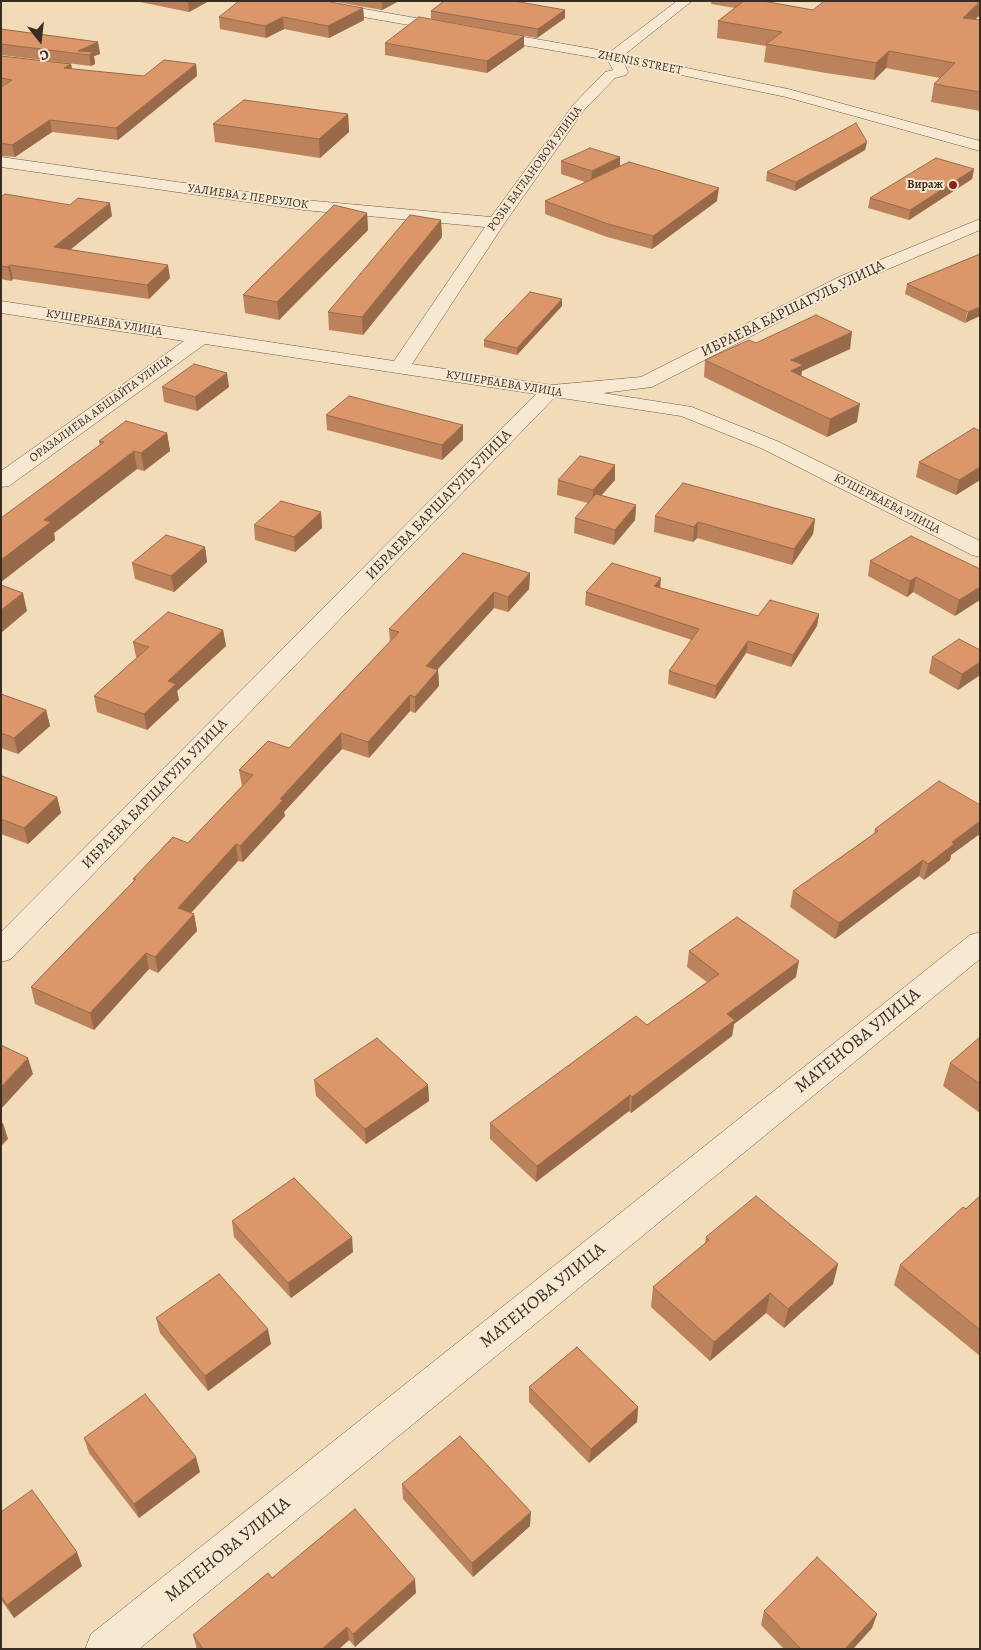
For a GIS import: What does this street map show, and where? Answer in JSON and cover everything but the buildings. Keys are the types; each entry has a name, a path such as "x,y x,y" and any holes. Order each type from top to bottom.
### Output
{"street":[{"name":"ZHENIS STREET","path":"295,1 411,23 613,57 788,93 980,146"},
{"path":"613,57 686,1"},
{"path":"411,23 432,10"},
{"name":"РОЗЫ БАГЛАНОВОЙ УЛИЦА","path":"399,368 496,223 579,107 610,75 621,72 613,57"},
{"name":"УАЛИЕВА 2 ПЕРЕУЛОК","path":"1,162 304,205 496,223"},
{"name":"ИБРАЕВА БАРШАГУЛЬ УЛИЦА","path":"1,951 550,391 645,383 847,280 980,224"},
{"name":"КУШЕРБАЕВА УЛИЦА","path":"1,307 685,411 770,445 980,550"},
{"name":"ОРАЗАЛИЕВА АБШАЙТА УЛИЦА","path":"1,481 200,338"},
{"name":"МАТЕНОВА УЛИЦА","path":"106,1649 980,943"}],"place":[{"name":"Вираж","path":"953,185"}]}
